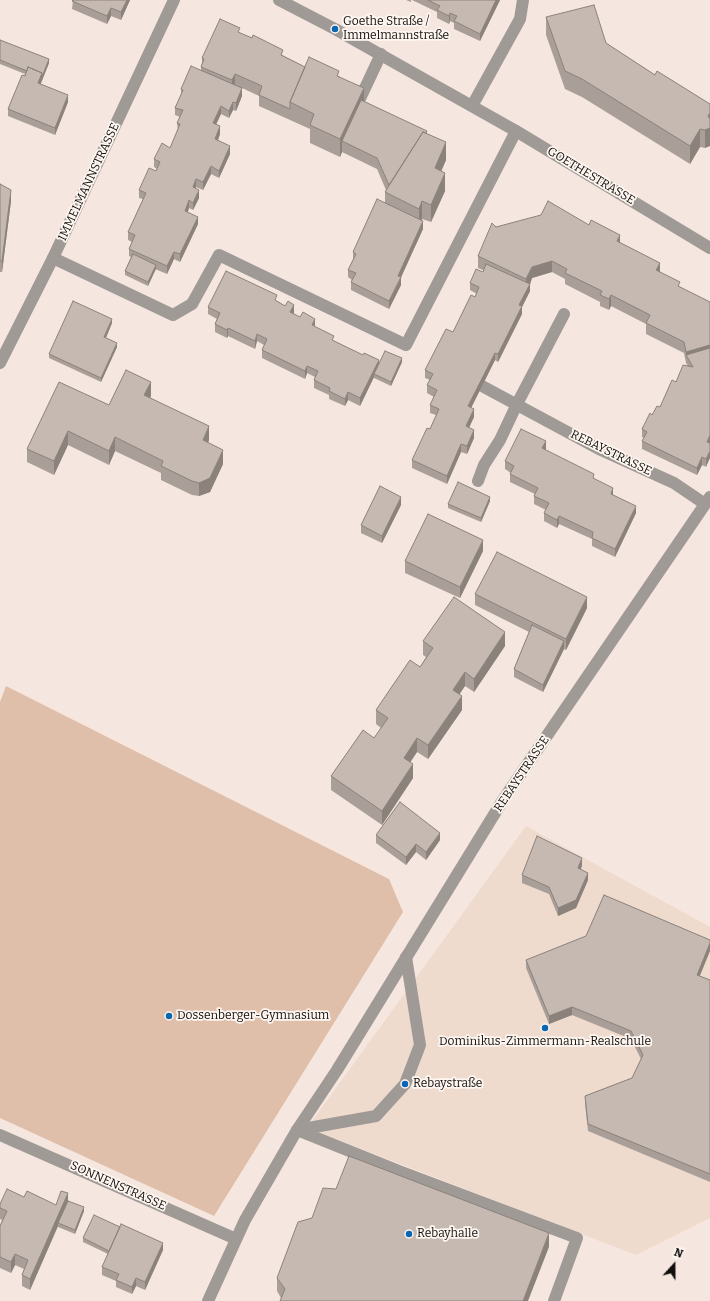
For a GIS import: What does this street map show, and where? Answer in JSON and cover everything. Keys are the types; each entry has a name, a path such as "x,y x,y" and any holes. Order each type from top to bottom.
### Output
{"street":[{"name":"IMMELMANNSTRASSE","path":"0,363 53,258 174,0"},
{"name":"GOETHESTRASSE","path":"280,0 381,54 516,131 710,248"},
{"path":"472,106 520,19 524,0"},
{"path":"358,104 381,54"},
{"path":"53,258 173,315 192,304 220,255 406,345 516,131"},
{"path":"478,481 484,466 500,440 564,314"},
{"name":"REBAYSTRASSE","path":"208,1301 236,1239 297,1130 336,1070 503,800 707,500 674,483 599,449 482,386"},
{"path":"297,1130 376,1116 405,1084 420,1045 406,957"},
{"path":"297,1130 407,1174 577,1238 554,1301"},
{"name":"SONNENSTRASSE","path":"0,1135 236,1239"}],"shaded area":[{"name":"Dossenberger-Gymnasium","path":"6,686 389,879 403,912 214,1216 0,1118 0,702"},
{"name":"Dominikus-Zimmermann-Realschule","path":"526,826 710,927 710,1218 636,1255 307,1128"}],"building":[{"path":"127,0 121,12 111,8 107,16 72,1"},
{"path":"428,0 496,0 480,34 454,21 457,16 450,13 449,16 437,10 440,6"},
{"path":"594,5 606,43 655,75 657,71 710,104 710,113 708,116 710,119 710,128 705,130 700,129 690,146 582,79 565,71 546,17"},
{"path":"220,19 240,28 238,32 252,38 253,35 283,50 281,55 305,67 290,102 290,109 259,95 262,86 235,74 232,80 201,67 204,59 202,58"},
{"path":"0,40 49,59 42,77 42,73 28,67 27,71 0,60"},
{"path":"309,57 339,71 337,76 364,88 340,139 310,125 314,114 290,102"},
{"path":"191,66 242,88 236,103 233,102 229,111 221,106 213,123 220,126 215,139 230,146 219,171 211,166 203,182 196,179 193,187 199,190 193,203 189,200 185,211 198,217 180,254 174,252 167,266 129,249 135,235 128,232 146,193 139,190 149,168 156,171 160,162 154,159 162,143 170,148 180,124 177,123 183,110 175,108"},
{"path":"28,67 42,73 38,83 68,95 55,128 8,109 22,75 25,76"},
{"path":"361,100 427,131 426,133 423,132 389,185 377,158 342,141"},
{"path":"423,132 446,142 435,168 445,173 431,205 422,201 419,209 385,192"},
{"path":"0,184 11,190 2,261 0,261"},
{"path":"377,199 423,221 398,276 401,277 389,301 351,282 356,273 348,270 356,254 353,252"},
{"path":"548,201 589,225 591,220 620,235 617,241 660,263 656,270 680,282 678,286 710,302 710,345 686,352 684,342 646,323 650,315 611,295 609,299 600,295 602,291 565,273 567,269 552,261 532,267 526,279 478,256 492,223 496,227 541,215"},
{"path":"133,254 156,265 148,282 125,271"},
{"path":"486,264 530,284 519,305 522,306 498,354 495,353 468,406 474,409 466,426 474,430 467,446 461,444 447,476 412,460 427,428 430,429 439,409 430,405 437,390 427,385 433,374 425,370 446,329 453,332 471,295 475,297 479,287 470,283 476,269 483,272"},
{"path":"226,271 277,295 275,300 285,306 288,301 294,305 290,312 300,317 303,312 315,319 312,325 334,336 332,340 363,355 364,353 379,360 360,398 348,392 345,399 329,391 330,388 314,380 318,371 307,366 305,371 262,350 267,339 257,334 255,341 228,328 227,330 215,324 220,313 208,307"},
{"path":"73,301 112,319 104,337 117,343 101,378 49,354"},
{"path":"710,348 710,435 707,442 710,443 710,451 706,459 702,457 697,468 642,441 647,432 642,429 650,413 652,415 657,406 660,407 672,380 676,382 683,365 693,367 686,355"},
{"path":"385,351 402,358 391,382 374,374"},
{"path":"126,370 151,382 144,395 209,426 203,440 223,450 210,478 199,483 192,481 161,466 163,461 115,437 109,451 68,431 54,461 27,449 59,382 109,405"},
{"path":"521,429 546,441 542,448 594,474 593,478 613,488 611,494 636,506 615,549 592,538 593,532 559,516 557,520 544,513 549,503 534,496 538,488 510,474 514,466 505,461"},
{"path":"458,482 490,497 481,518 448,504"},
{"path":"380,486 401,497 382,536 361,525"},
{"path":"428,514 483,540 460,587 405,561"},
{"path":"497,552 587,597 566,639 475,594"},
{"path":"454,597 505,632 474,679 465,672 453,690 462,696 428,745 417,738 404,758 413,764 382,811 331,776 363,730 374,738 388,718 376,710 410,660 420,667 433,648 423,641"},
{"path":"532,625 564,641 543,685 514,669"},
{"path":"400,802 440,833 426,852 416,844 406,857 376,835"},
{"path":"537,836 582,858 578,868 588,873 576,900 558,908 549,887 522,875"},
{"path":"604,895 710,940 697,975 710,980 710,1174 588,1124 585,1096 632,1078 643,1055 631,1031 572,1007 549,1016 526,960 586,936"},
{"name":"Rebayhalle","path":"349,1156 549,1233 523,1301 280,1301 285,1289 277,1278 298,1222 312,1218 323,1188 336,1189"},
{"path":"7,1189 24,1197 27,1191 56,1205 61,1191 68,1193 30,1279 22,1275 28,1260 15,1254 11,1262 0,1257 0,1226 7,1211 0,1208 0,1204"},
{"path":"68,1201 84,1207 75,1230 58,1223"},
{"path":"94,1215 120,1227 109,1251 83,1238"},
{"path":"121,1224 163,1243 145,1282 136,1278 132,1287 116,1280 119,1274 102,1267"}],"place":[{"name":"Goethe Straße / Immelmannstraße","path":"335,29"},
{"name":"Dossenberger-Gymnasium","path":"169,1016"},
{"name":"Dominikus-Zimmermann-Realschule","path":"545,1028"},
{"name":"Rebaystraße","path":"405,1084"},
{"name":"Rebayhalle","path":"409,1234"}]}
